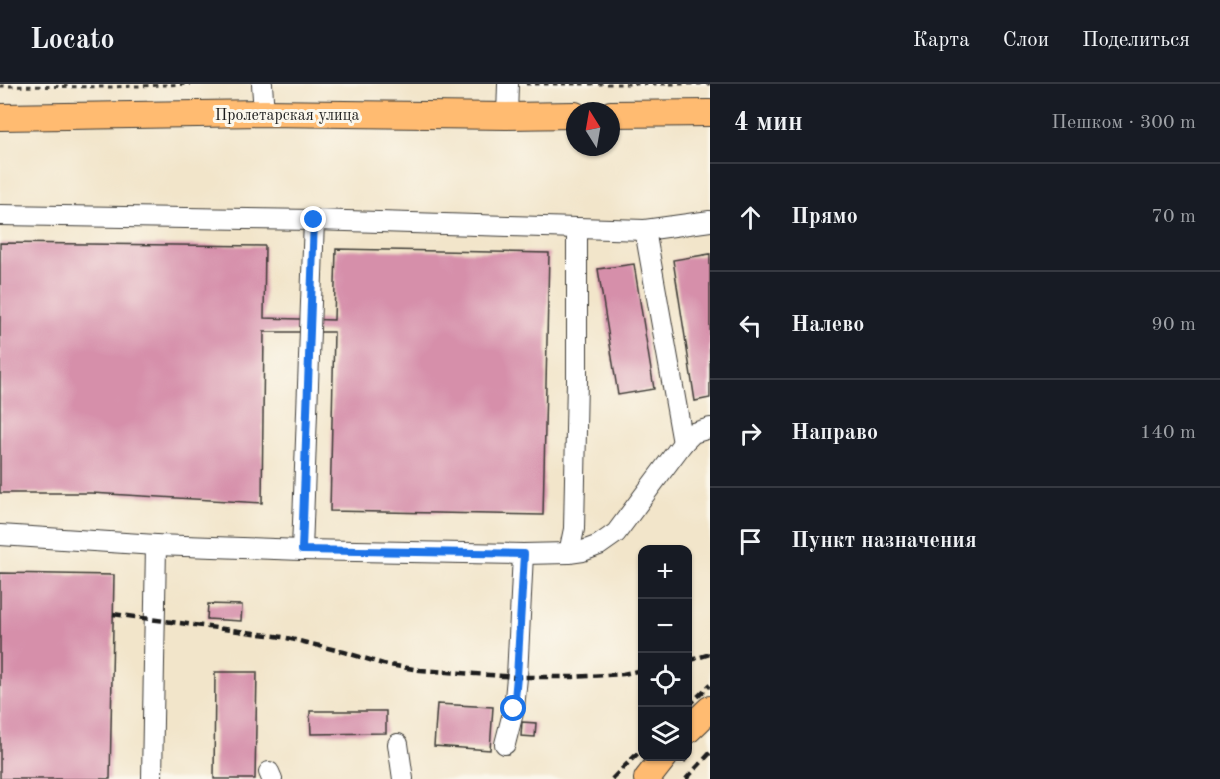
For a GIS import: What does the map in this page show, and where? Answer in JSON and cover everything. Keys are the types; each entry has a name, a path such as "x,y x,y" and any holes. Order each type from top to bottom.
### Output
{"main road":[{"name":"Пролетарская улица","path":"0,117 264,113 566,115"},
{"path":"620,114 710,113"},
{"path":"692,738 710,709"},
{"path":"647,779 673,761"}],"street":[{"path":"262,84 264,113"},
{"path":"507,116 508,84"},
{"path":"0,215 314,220 645,230 710,221"},
{"path":"302,550 314,220"},
{"path":"569,554 574,529 577,228"},
{"path":"645,230 683,443"},
{"path":"0,536 302,550 569,554 599,545 616,533 683,443 693,433 710,428"},
{"path":"152,779 156,545"},
{"path":"505,744 514,709 524,554"},
{"path":"398,744 403,779"}],"path":[{"path":"0,86 111,87 190,84"},
{"path":"508,84 710,84"}],"building":[{"path":"0,243 265,246 264,318 334,320 336,249 549,253 543,515 330,511 334,332 264,332 262,503 91,493 0,493"},
{"path":"710,254 710,398 695,401 673,260"},
{"path":"634,264 654,389 618,395 598,269"},
{"path":"0,573 114,575 110,779 0,779"},
{"path":"208,604 242,605 241,621 207,619"},
{"path":"215,672 257,672 255,779 214,779"},
{"path":"437,704 493,707 490,750 434,746"},
{"path":"310,711 386,711 386,733 311,734"},
{"path":"522,722 536,723 535,737 521,736"}],"railway":[{"path":"113,614 283,637 383,664 420,670 517,677 573,677 638,671"},
{"path":"692,660 710,654"},
{"path":"692,702 710,685"},
{"path":"612,779 638,753"},
{"path":"686,779 710,753"}],"route":[{"path":"314,220 302,550 524,554 514,709"}]}
